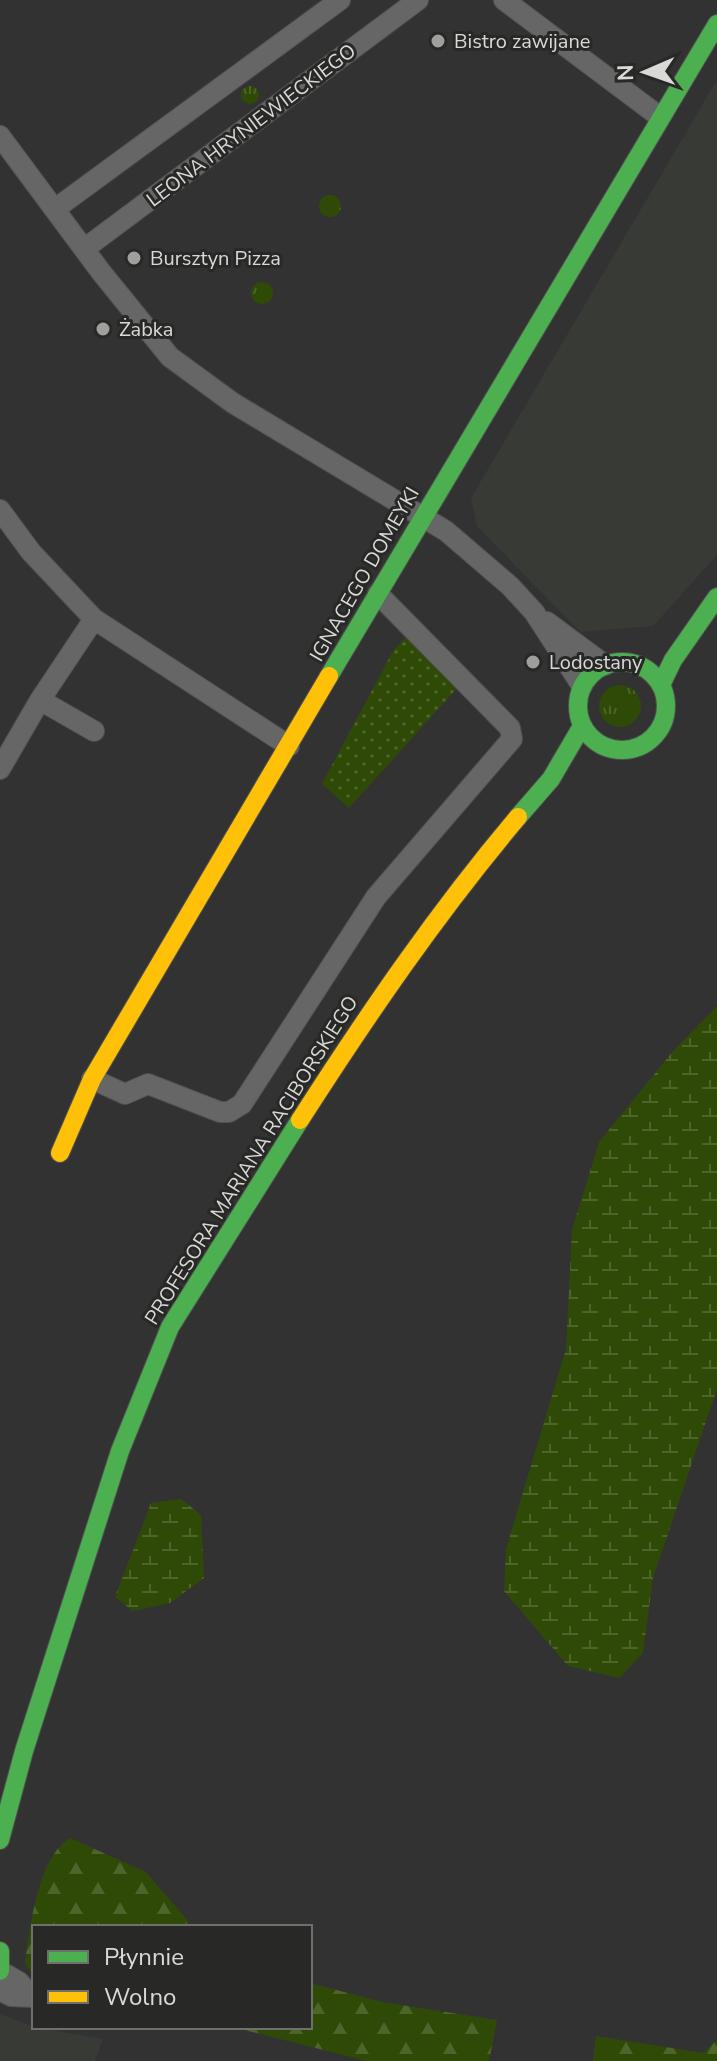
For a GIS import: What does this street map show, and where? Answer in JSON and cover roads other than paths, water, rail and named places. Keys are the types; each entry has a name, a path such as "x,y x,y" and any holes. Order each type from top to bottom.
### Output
{"main road":[{"name":"IGNACEGO DOMEYKI","path":"60,1153 92,1079 717,24"},
{"path":"661,685 702,614 717,597"},
{"path":"647,655 645,668 661,685 666,707 658,730 651,739 627,749 601,745 582,726 578,699 582,686 605,665 647,655 702,614"},
{"name":"PROFESORA MARIANA RACIBORSKIEGO","path":"0,1840 24,1751 120,1451 170,1327 220,1243 395,973 456,890 551,779 582,726"},
{"name":"PROFESORA MARIANA RACIBORSKIEGO","path":"551,779 601,745"},
{"path":"0,1951 0,1971"}],"street":[{"path":"55,209 340,0"},
{"name":"LEONA HRYNIEWIECKIEGO","path":"84,249 418,0"},
{"path":"504,0 660,117"},
{"path":"0,136 157,344 183,369 233,403 423,516 475,554 534,612 605,665"},
{"path":"0,510 31,552 94,619 289,746"},
{"path":"92,1079 125,1094 148,1084 220,1112 229,1112 242,1104 376,897 512,739 510,728 378,594"},
{"path":"534,612 582,686"},
{"path":"0,769 40,700 94,619"},
{"path":"40,700 94,731"},
{"path":"0,1971 19,1982 32,1997 11,1996 0,1990"}],"place":[{"name":"Bistro zawijane","path":"438,41"},
{"name":"Bursztyn Pizza","path":"134,258"},
{"name":"Żabka","path":"103,329"},
{"name":"Lodostany","path":"533,662"}]}
